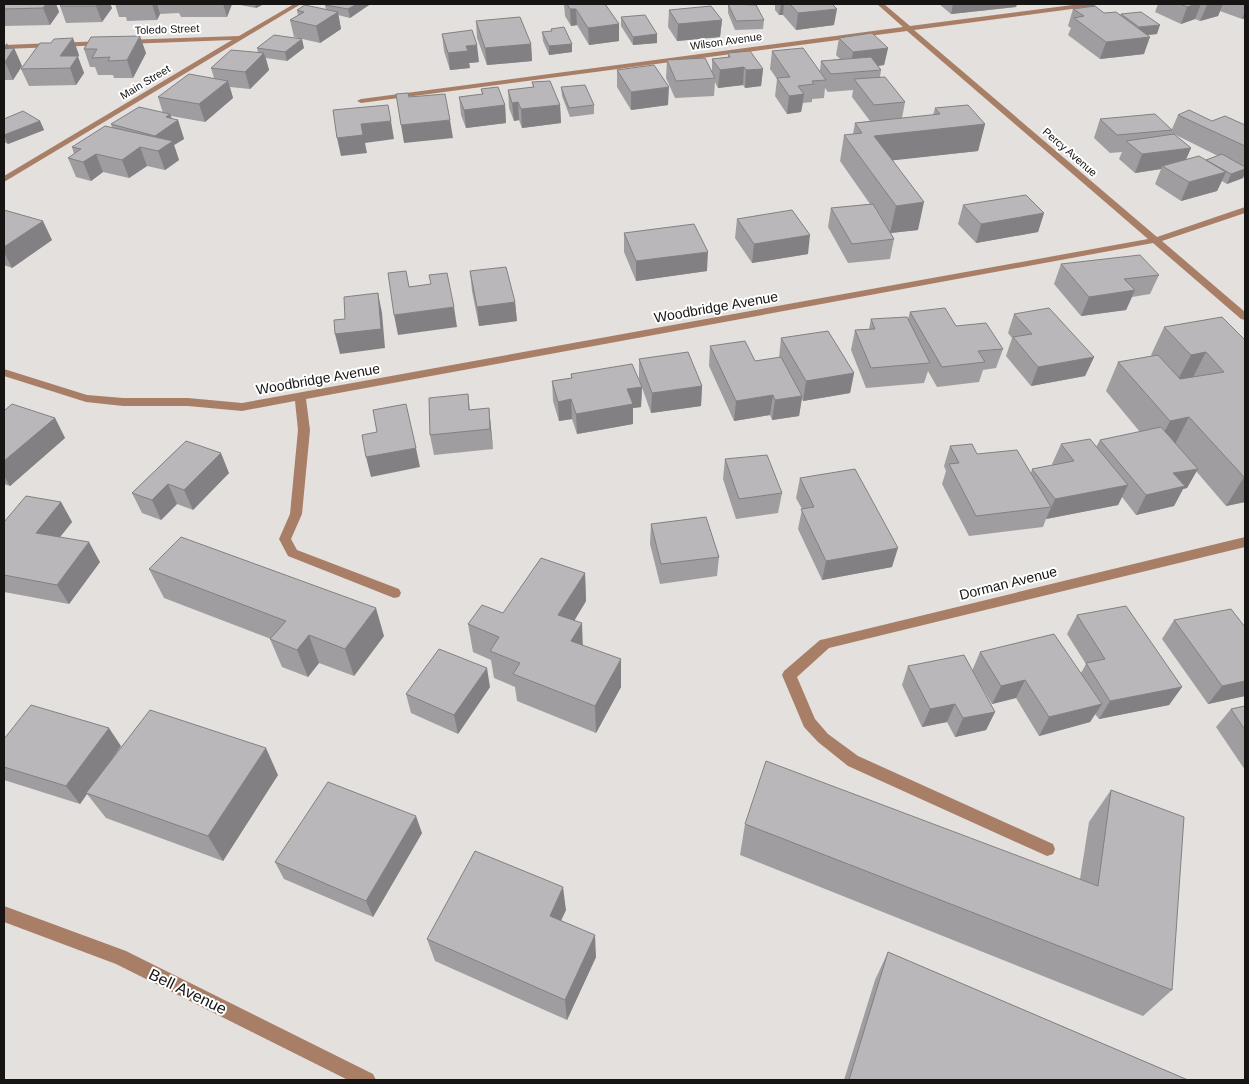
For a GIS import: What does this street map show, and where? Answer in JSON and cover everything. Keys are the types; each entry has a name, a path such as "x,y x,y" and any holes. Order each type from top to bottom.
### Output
{"street":[{"name":"Main Street","path":"4,179 298,4"},
{"name":"Percy Avenue","path":"880,4 1245,317"},
{"path":"1038,4 1048,11"},
{"name":"Wilson Avenue","path":"361,101 1094,4"},
{"name":"Toledo Street","path":"122,42 241,37"},
{"path":"4,47 112,43"},
{"name":"Woodbridge Avenue","path":"4,372 86,398 123,402 188,402 242,406 300,397 1156,240 1245,210"},
{"path":"300,397 304,430 296,514 285,539 292,552 394,593"},
{"name":"Dorman Avenue","path":"1047,848 853,761 823,738 809,723 789,675 825,644 1245,542"},
{"name":"Bell Avenue","path":"4,914 120,957 367,1080"}],"building":[{"path":"4,4 46,4 43,8 4,9"},
{"path":"62,4 97,4 96,6 60,6"},
{"path":"326,4 357,4 348,9"},
{"path":"567,4 605,4 619,24 588,28 576,9 570,9"},
{"path":"728,4 756,5 764,20 736,21"},
{"path":"790,4 832,4 837,9 798,13"},
{"path":"1180,4 1197,4 1187,7"},
{"path":"305,5 338,12 316,26 290,20 304,12 297,10"},
{"path":"711,6 722,20 678,24 669,10"},
{"path":"1095,6 1104,13 1116,12 1150,37 1106,42 1074,18 1084,16 1073,9"},
{"path":"1141,12 1160,25 1139,27 1121,14"},
{"path":"645,15 657,34 633,37 621,17"},
{"path":"520,17 531,44 485,48 476,21"},
{"path":"564,27 572,44 549,46 542,32"},
{"path":"472,30 477,45 466,46 468,51 448,53 442,34"},
{"path":"872,33 888,48 853,52 839,38"},
{"path":"274,35 302,39 285,52 257,48"},
{"path":"140,36 127,60 108,61 110,57 92,58 97,49 84,49 91,37"},
{"path":"73,38 60,56 78,56 70,68 21,69 40,43 51,43 54,39"},
{"path":"14,48 5,62 4,62 4,49"},
{"path":"803,48 826,80 812,81 814,84 798,86 804,94 789,96 777,78 790,77 772,51"},
{"path":"231,50 264,53 245,72 211,68"},
{"path":"750,51 763,69 746,70 744,67 720,70 712,59 730,57 728,53"},
{"path":"871,57 881,70 831,74 821,61"},
{"path":"705,58 715,78 676,81 667,60"},
{"path":"654,65 669,87 631,92 617,70"},
{"path":"189,74 228,81 199,104 158,97"},
{"path":"885,77 905,102 874,105 854,79"},
{"path":"550,81 560,105 521,109 518,102 512,103 508,90 534,87 532,82"},
{"path":"585,85 594,105 569,108 561,87"},
{"path":"498,87 505,105 464,110 459,97 483,94 481,89"},
{"path":"408,93 409,97 445,94 450,120 401,125 396,94"},
{"path":"388,105 391,121 361,124 363,135 337,138 333,110"},
{"path":"968,105 985,124 874,136 924,202 896,206 844,135 862,133 855,123 940,114 935,108"},
{"path":"139,107 170,114 166,117 178,120 155,136 111,124"},
{"path":"1189,110 1212,121 1225,116 1245,125 1245,146 1178,115"},
{"path":"23,111 40,121 4,135 4,119"},
{"path":"1155,114 1172,130 1117,135 1100,119"},
{"path":"105,126 173,141 158,151 140,147 122,160 96,154 83,162 68,158 81,149 72,147"},
{"path":"1174,134 1191,148 1142,154 1126,141"},
{"path":"1222,154 1245,167 1245,169 1231,174 1206,160"},
{"path":"1199,156 1226,172 1189,182 1162,166"},
{"path":"1026,195 1044,213 981,224 963,205"},
{"path":"873,204 894,239 852,244 831,208"},
{"path":"4,210 43,221 4,247"},
{"path":"792,210 810,235 754,244 737,219"},
{"path":"694,224 708,252 636,261 624,233"},
{"path":"1140,255 1159,275 1124,279 1135,290 1089,297 1061,264"},
{"path":"506,267 515,302 477,307 470,271"},
{"path":"406,271 409,287 431,284 429,275 447,273 454,307 394,315 388,273"},
{"path":"378,293 381,329 335,334 334,320 345,319 344,297"},
{"path":"945,308 956,326 986,323 1003,349 978,351 985,362 942,367 910,312"},
{"path":"1049,308 1094,357 1038,367 1013,337 1032,334 1014,314"},
{"path":"907,317 930,363 871,368 855,330 875,329 871,319"},
{"path":"1222,317 1245,340 1245,477 1189,417 1170,421 1118,362 1158,355 1180,379 1224,372 1206,352 1191,355 1164,327"},
{"path":"828,331 854,373 806,381 781,338"},
{"path":"745,341 755,361 781,357 802,396 775,400 773,395 736,401 710,346"},
{"path":"688,352 702,386 652,393 639,359"},
{"path":"632,364 642,387 627,389 633,404 576,414 571,399 558,402 552,381 572,378 571,374"},
{"path":"468,394 469,410 489,408 490,429 430,435 429,398"},
{"path":"12,404 55,418 4,461 4,411"},
{"path":"406,404 416,448 366,457 362,435 377,432 373,410"},
{"path":"1161,427 1198,469 1173,473 1185,486 1146,495 1100,440"},
{"path":"1090,439 1128,485 1055,499 1032,469 1074,461 1061,444"},
{"path":"186,441 221,453 184,490 168,484 152,500 132,493"},
{"path":"972,444 977,454 1017,450 1051,507 976,516 949,464 959,463 950,446"},
{"path":"767,455 782,493 739,499 725,459"},
{"path":"855,469 898,548 826,561 801,509 814,507 800,478"},
{"path":"26,496 61,502 36,533 89,542 57,585 4,575 4,522"},
{"path":"706,517 719,557 661,564 651,524"},
{"path":"181,537 376,608 345,649 309,635 297,650 270,639 286,621 149,569"},
{"path":"541,558 585,573 558,615 582,623 571,641 621,659 595,706 513,674 520,663 490,651 499,637 468,624 482,605 503,613"},
{"path":"1126,606 1182,687 1110,701 1086,663 1105,659 1077,615"},
{"path":"1231,609 1245,627 1245,681 1222,686 1174,620"},
{"path":"1054,634 1102,704 1049,717 1025,680 1001,686 980,652"},
{"path":"439,649 487,668 454,715 406,694"},
{"path":"964,655 995,712 963,718 955,704 930,709 908,666"},
{"path":"31,705 109,728 66,786 4,767 4,739"},
{"path":"1245,706 1245,730 1231,709"},
{"path":"150,710 266,748 208,836 86,793"},
{"path":"766,761 1098,886 1111,790 1184,817 1172,990 745,824"},
{"path":"328,782 416,816 366,901 275,862"},
{"path":"475,851 563,887 550,916 595,935 565,1000 427,939"},
{"path":"888,952 1188,1080 849,1080"}]}
